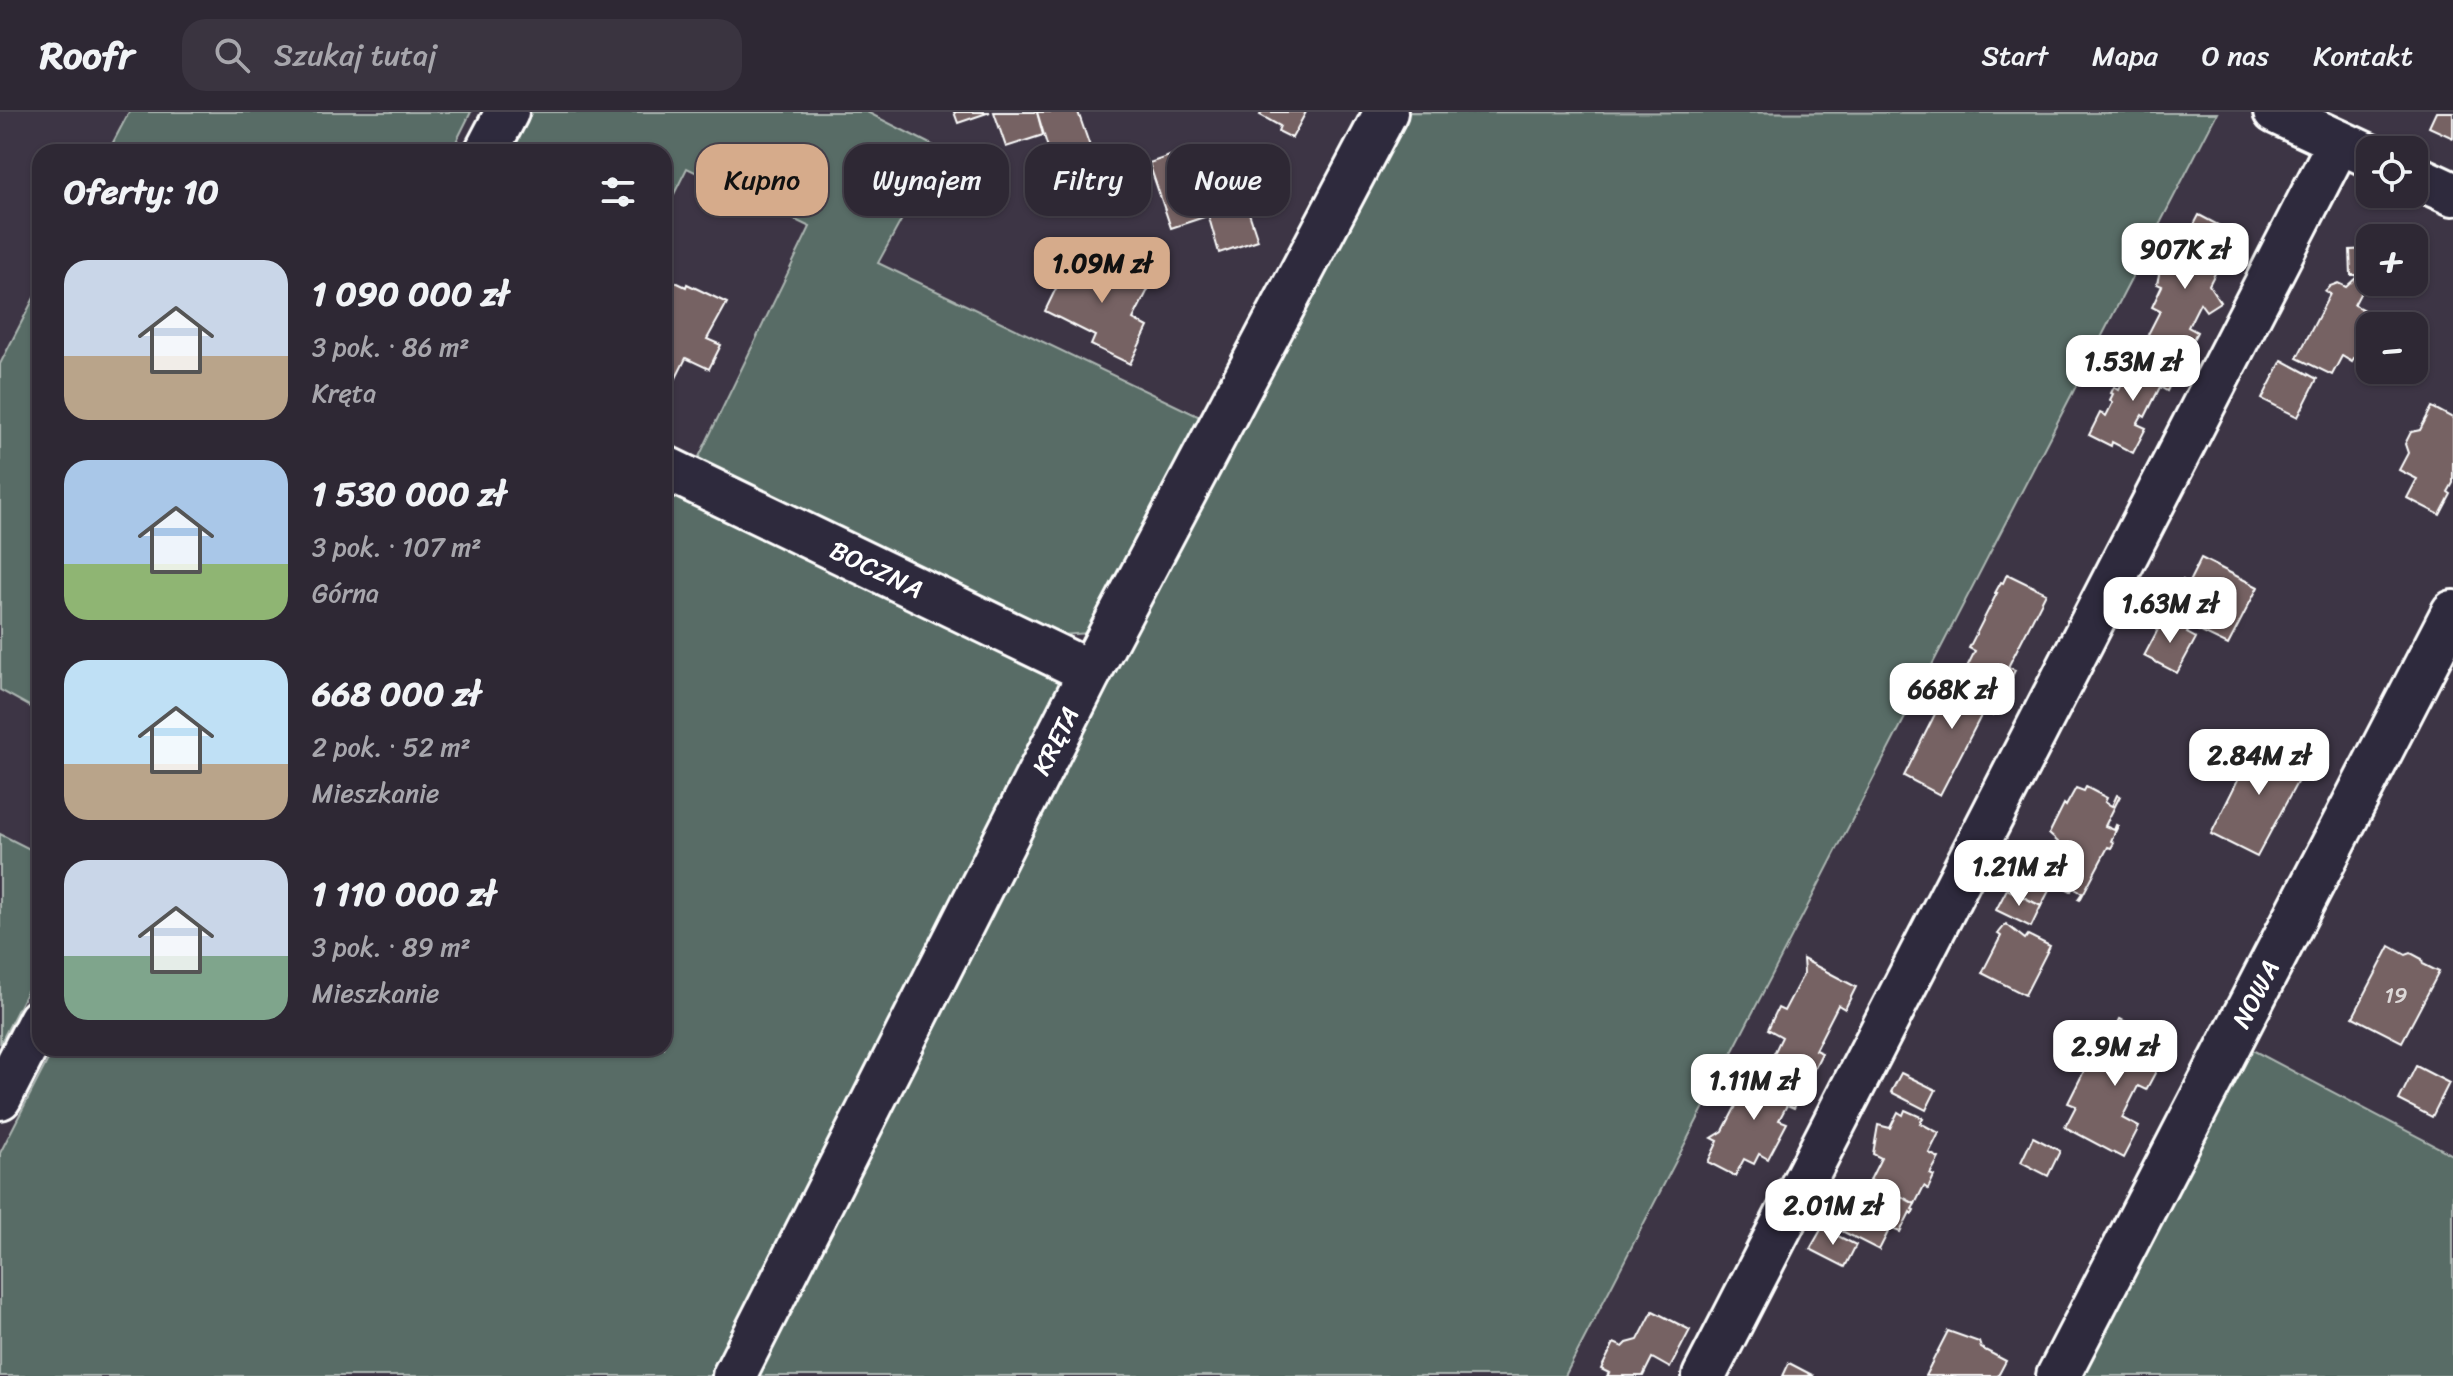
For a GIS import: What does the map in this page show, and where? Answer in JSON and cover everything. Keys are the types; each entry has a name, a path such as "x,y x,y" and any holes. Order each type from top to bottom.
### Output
{"street":[{"path":"490,144 507,112"},
{"name":"KRĘTA","path":"734,1376 1090,672 1386,112"},
{"path":"1704,1376 2354,149 2275,112"},
{"path":"2428,182 2453,194"},
{"name":"BOCZNA","path":"672,471 1090,672"},
{"name":"NOWA","path":"2058,1376 2453,612"},
{"path":"0,1098 32,1036"}],"green space":[{"path":"129,112 471,112 455,144 112,144"},
{"path":"532,112 867,112 930,144 844,144 844,216 904,216 878,263 1202,418 1090,633 1060,635 697,461 810,227 787,216 828,216 828,144 696,144 696,172 687,168 672,198 672,144 516,144"},
{"path":"1409,112 2217,113 1565,1376 755,1376 1236,436"},
{"path":"32,302 32,708 0,690 0,364"},
{"path":"672,488 1069,683 724,1376 0,1376 0,1153 50,1056 672,1056"},
{"path":"0,834 32,850 32,982 0,1044"},
{"path":"2243,1045 2453,1155 2453,1376 2073,1376"}],"building":[{"path":"954,112 990,112 958,123"},
{"path":"994,112 1037,112 1043,135 1009,146 1005,144"},
{"path":"1037,112 1078,112 1089,144 1047,144"},
{"path":"1262,112 1306,112 1292,138 1278,131 1280,126 1260,115"},
{"path":"2436,112 2453,112 2453,138 2429,127"},
{"path":"1167,157 1167,216 1207,216 1171,228 1151,169 1151,162"},
{"path":"2199,215 2235,234 2209,285 2220,302 2206,311 2200,303 2188,327 2197,332 2177,371 2139,352 2160,311 2152,307 2162,286 2157,284 2162,260 2168,247 2180,252"},
{"path":"1209,216 1250,216 1258,240 1219,253"},
{"path":"2350,250 2356,250 2356,275 2351,275"},
{"path":"1074,251 1125,276 1128,271 1152,282 1133,319 1148,327 1130,364 1091,345 1095,336 1045,311"},
{"path":"2356,278 2356,296 2359,296 2354,305 2366,311 2356,312 2356,354 2352,362 2342,356 2332,375 2297,358 2330,294 2325,291 2338,283 2346,287"},
{"path":"672,280 727,303 707,339 721,345 709,369 686,358 672,386"},
{"path":"2139,352 2177,371 2167,391 2160,387 2145,417 2142,415 2137,424 2146,428 2133,453 2089,435 2100,413 2106,416 2113,402 2110,400 2114,387 2119,390"},
{"path":"2282,360 2317,379 2298,417 2262,399"},
{"path":"2432,407 2453,418 2453,483 2440,515 2407,498 2417,479 2399,470 2408,453 2405,444 2411,432 2420,430"},
{"path":"2201,558 2258,587 2228,645 2197,630 2199,625 2174,612 2180,599 2174,596 2183,580 2188,584"},
{"path":"2007,574 2046,593 2008,667 2015,670 2005,692 1965,671 1975,651 1969,648"},
{"path":"2164,618 2189,629 2187,633 2196,638 2177,673 2144,656"},
{"path":"1965,671 2005,692 1993,715 1984,710 1940,795 1904,776 1948,688 1954,691"},
{"path":"2259,737 2274,745 2275,742 2308,762 2257,857 2211,834"},
{"path":"2086,787 2107,798 2105,802 2112,806 2117,795 2120,796 2105,826 2114,830 2118,826 2111,841 2114,843 2111,848 2108,847 2080,900 2082,893 2053,882 2055,878 2043,872 2058,842 2049,834 2064,804 2066,806 2076,788 2084,791"},
{"path":"2018,868 2052,885 2041,906 2007,889"},
{"path":"2007,889 2041,906 2031,927 1996,910"},
{"path":"2006,924 2025,939 2028,935 2050,946 2025,995 1982,973 2001,936 1998,934"},
{"path":"2390,946 2406,955 2411,953 2439,972 2402,1042 2353,1017"},
{"path":"1803,959 1856,987 1845,1009 1838,1005 1815,1050 1822,1053 1804,1089 1766,1070 1782,1037 1768,1029 1778,1008 1784,1011 1804,973"},
{"path":"2120,1019 2170,1045 2146,1090 2138,1086 2122,1118 2139,1127 2123,1158 2065,1127 2076,1106 2068,1103 2090,1059 2098,1063"},
{"path":"2416,1066 2449,1083 2432,1117 2399,1100"},
{"path":"1766,1070 1804,1089 1794,1108 1787,1105 1779,1120 1787,1123 1768,1159 1759,1154 1754,1164 1744,1159 1735,1176 1708,1162 1718,1141 1712,1138 1723,1131 1738,1102 1732,1098 1742,1078 1758,1086"},
{"path":"1901,1073 1936,1090 1926,1110 1891,1092"},
{"path":"1905,1110 1923,1118 1920,1123 1939,1133 1929,1153 1939,1158 1930,1174 1934,1176 1928,1189 1924,1186 1915,1204 1870,1180 1881,1158 1873,1154 1878,1125 1890,1128 1898,1112 1903,1115"},
{"path":"2033,1137 2060,1151 2048,1176 2021,1162"},
{"path":"1870,1180 1915,1204 1900,1232 1890,1228 1879,1250 1838,1229 1847,1211 1837,1207 1841,1193 1862,1198"},
{"path":"1822,1228 1856,1245 1845,1267 1810,1249"},
{"path":"1653,1311 1690,1330 1670,1368 1652,1358 1643,1376 1607,1376 1609,1373 1601,1369 1614,1343 1623,1347 1638,1340"},
{"path":"1948,1331 1979,1342 1981,1348 2006,1361 1998,1376 1925,1376"},
{"path":"1789,1363 1814,1376 1783,1376"}]}
